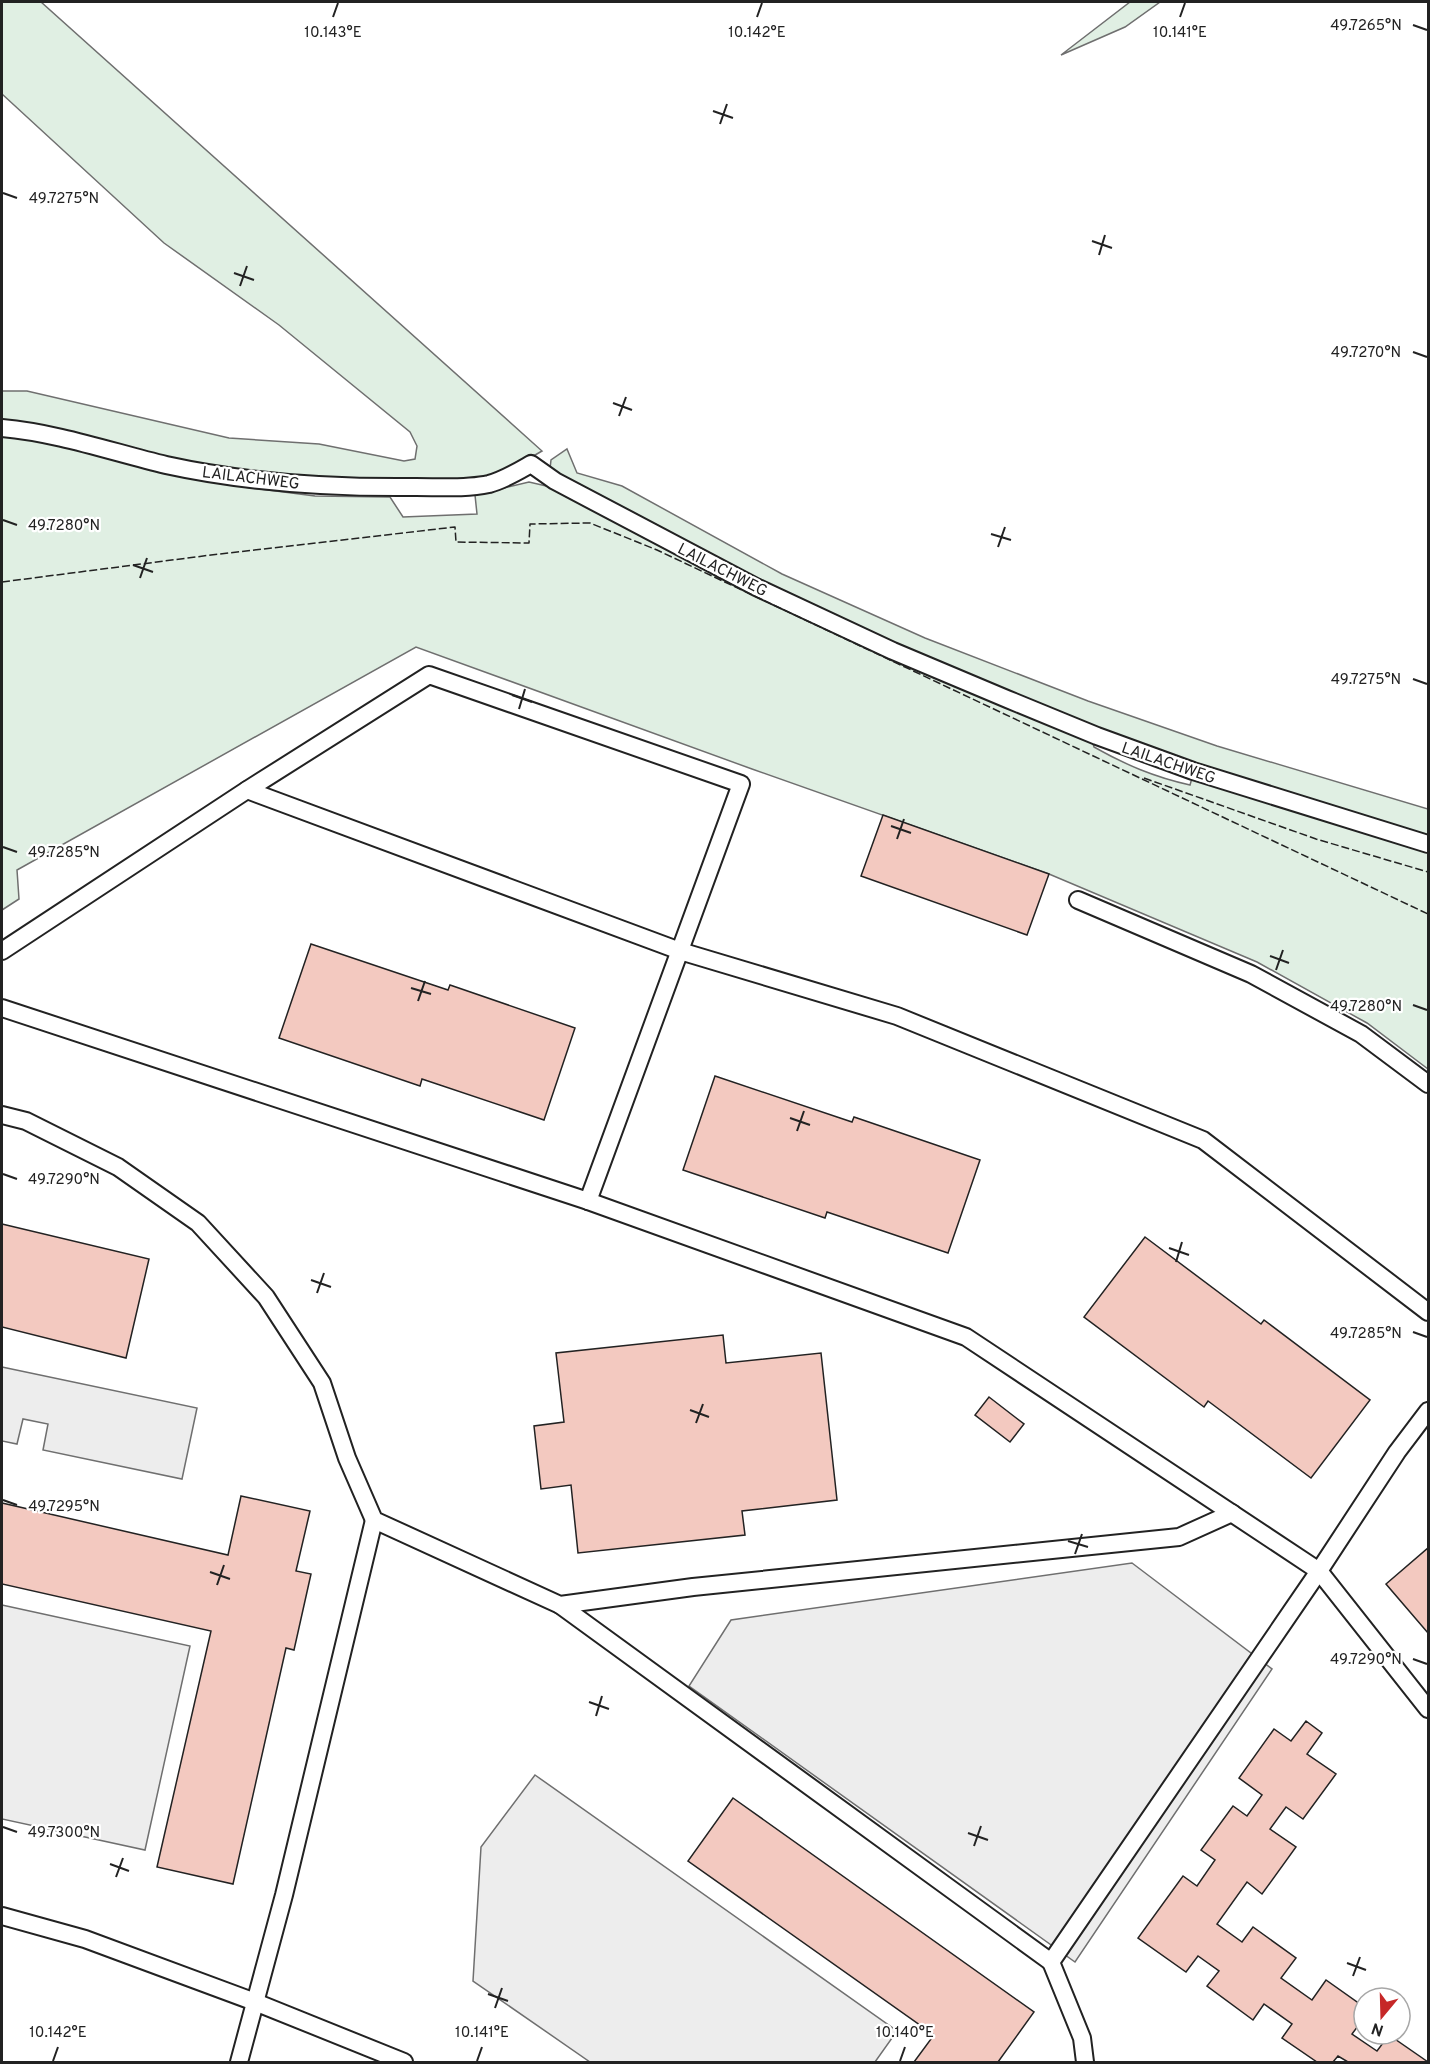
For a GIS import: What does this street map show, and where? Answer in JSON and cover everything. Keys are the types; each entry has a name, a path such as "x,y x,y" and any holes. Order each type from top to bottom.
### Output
{"lane":[{"name":"LAILACHWEG","path":"2,428 52,435 167,465 262,481 376,487 464,487 488,484 506,478 531,464 555,481 756,587 893,651 1097,736 1182,767 1428,844"},
{"path":"2,951 247,790 429,675 741,784 588,1201"},
{"path":"247,790 680,951 897,1016 1203,1140 1428,1312"},
{"path":"1078,900 1251,974 1361,1034 1428,1084"},
{"path":"2,1008 588,1201 966,1337 1319,1570 1428,1708"},
{"path":"2,1115 26,1121 118,1167 206,1231 266,1297 322,1383 347,1458 374,1520 284,1895 239,2062"},
{"path":"1051,1962 1397,1452 1428,1411"},
{"path":"560,1605 693,1587 1179,1537 1232,1513"},
{"path":"374,1520 560,1605 1051,1962 1082,2038 1085,2062"},
{"path":"2,1916 85,1939 255,2002 404,2062"}],"green space":[{"path":"2,2 41,2 542,451 484,480 389,482 259,476 2,423 2,391 27,391 229,438 319,444 404,461 415,459 417,446 410,432 279,325 164,243 2,94"},
{"path":"1130,2 1160,2 1125,27 1061,55"},
{"path":"2,434 60,444 244,487 315,496 390,497 403,517 477,514 475,495 529,482 555,488 1091,737 1094,747 1140,770 1190,785 1192,778 1428,849 1428,1069 1367,1023 1257,962 1049,874 416,647 17,870 19,899 2,910"},
{"path":"567,449 577,473 622,486 782,574 925,638 1088,701 1217,746 1428,809 1428,838 1258,787 1098,730 899,647 758,583 550,469 551,460"}],"shaded area":[{"path":"2,1367 197,1408 182,1479 43,1450 48,1424 23,1419 17,1444 2,1441"},
{"path":"1132,1563 1272,1669 1075,1962 689,1686 731,1620"},
{"path":"2,1605 190,1646 145,1850 2,1819"},
{"path":"535,1775 897,2031 875,2062 590,2062 473,1981 481,1847"}],"building":[{"path":"883,815 1049,874 1027,935 861,876"},
{"path":"311,944 448,990 450,985 575,1028 544,1120 422,1079 420,1086 279,1038"},
{"path":"715,1076 852,1122 854,1117 980,1160 948,1253 827,1212 825,1218 683,1170"},
{"path":"2,1224 149,1259 126,1358 2,1327"},
{"path":"1145,1237 1261,1324 1264,1320 1370,1400 1311,1478 1208,1401 1204,1407 1084,1317"},
{"path":"723,1335 726,1363 821,1353 837,1500 742,1511 745,1535 578,1553 571,1485 541,1489 534,1426 564,1422 556,1353"},
{"path":"989,1397 1024,1424 1010,1442 975,1415"},
{"path":"241,1496 310,1511 296,1571 311,1574 294,1650 286,1648 233,1884 157,1867 211,1631 2,1584 2,1503 228,1555"},
{"path":"1428,1548 1428,1633 1386,1584"},
{"path":"1306,1721 1322,1733 1307,1754 1336,1774 1303,1819 1286,1807 1270,1829 1296,1847 1262,1894 1247,1882 1217,1924 1242,1942 1253,1927 1296,1958 1281,1978 1312,2000 1326,1980 1352,1998 1352,2046 1370,2046 1377,2051 1381,2046 1405,2046 1428,2062 1348,2062 1338,2056 1333,2062 1317,2062 1282,2038 1292,2024 1264,2004 1253,2020 1207,1986 1219,1971 1198,1956 1186,1972 1138,1938 1183,1876 1197,1886 1215,1860 1201,1850 1233,1806 1247,1816 1262,1795 1239,1778 1274,1729 1291,1741"},
{"path":"733,1798 1034,2012 998,2062 914,2062 934,2035 688,1861"}],"fence":[{"path":"2,582 455,527 456,542 529,543 530,524 590,523 657,550 1428,914"},
{"path":"1144,778 1316,839 1428,872"}]}
